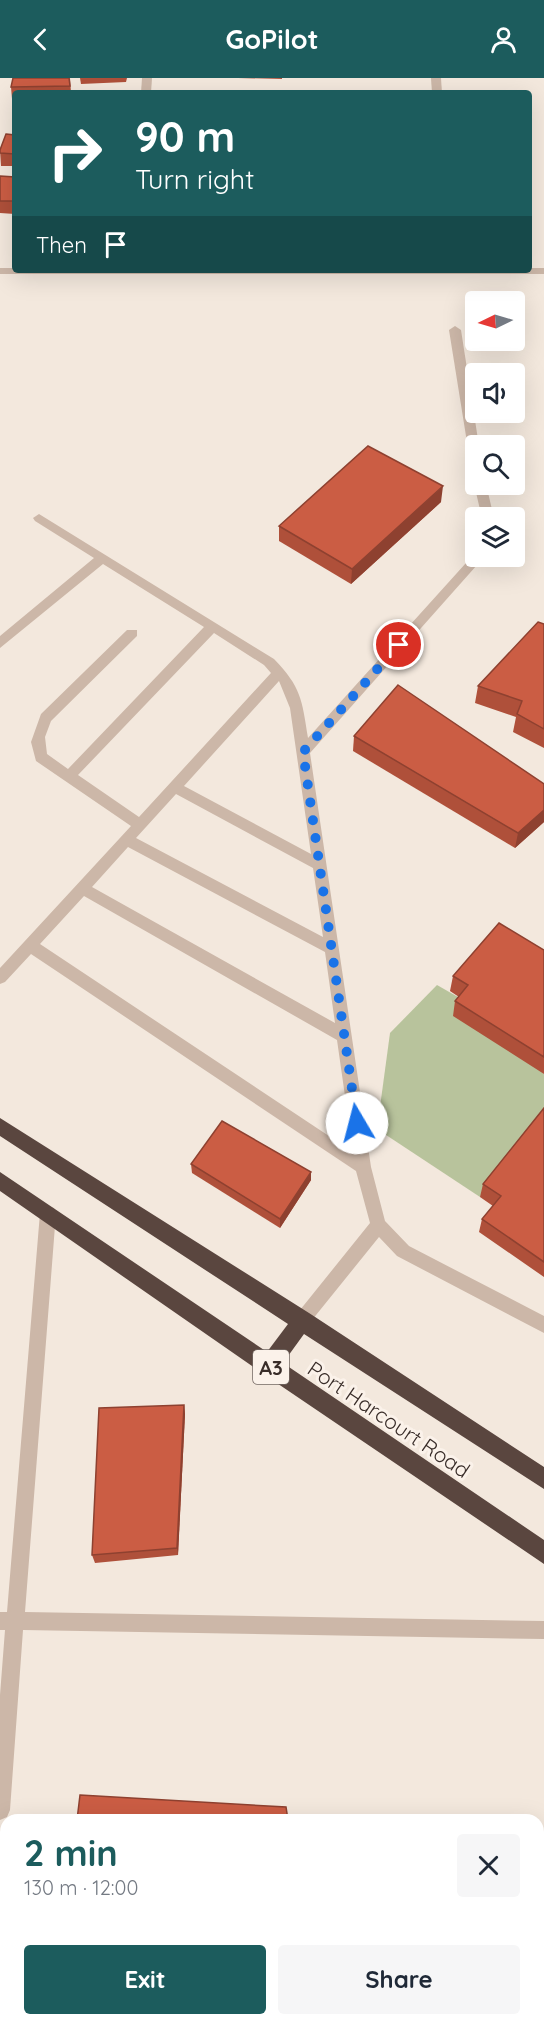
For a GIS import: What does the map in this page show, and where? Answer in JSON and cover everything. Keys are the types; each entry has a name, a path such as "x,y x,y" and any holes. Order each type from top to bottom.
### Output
{"highway":[{"name":"Port Harcourt Road","path":"0,1126 544,1479"},
{"name":"Port Harcourt Road","path":"0,1180 544,1553"},
{"path":"269,1366 302,1320"}],"street":[{"path":"455,330 472,435"},
{"path":"39,518 269,662 288,682 297,708 363,1167 378,1225 403,1251 544,1326"},
{"path":"0,643 102,558"},
{"path":"303,752 469,567"},
{"path":"69,776 212,627"},
{"path":"132,633 45,718 38,734 38,748 41,757 140,825"},
{"path":"0,978 279,673"},
{"path":"175,787 320,865"},
{"path":"127,840 331,948"},
{"path":"82,888 344,1036"},
{"path":"30,945 363,1167"},
{"path":"0,1810 7,1621 48,1213"},
{"path":"302,1320 378,1225"},
{"path":"7,1621 544,1630"}],"green space":[{"path":"437,985 465,1001 544,1074 544,1117 480,1197 377,1129 390,1033"}],"building":[{"path":"13,78 69,78 70,86 11,87"},
{"path":"6,134 12,135 12,154 0,153"},
{"path":"0,176 12,177 12,201 0,201"},
{"path":"368,446 443,486 352,569 279,526"},
{"path":"538,622 544,624 544,729 517,714 522,701 478,686"},
{"path":"398,685 544,784 544,810 518,833 354,736"},
{"path":"499,923 544,950 544,1057 455,1001 468,985 453,976"},
{"path":"544,1108 544,1262 482,1219 501,1196 483,1184"},
{"path":"222,1121 311,1172 280,1219 191,1164"},
{"path":"184,1405 177,1548 92,1555 99,1408"},
{"path":"80,1795 286,1807 287,1814 78,1814"}],"route":[{"path":"357,1123 303,752 399,645"}]}
